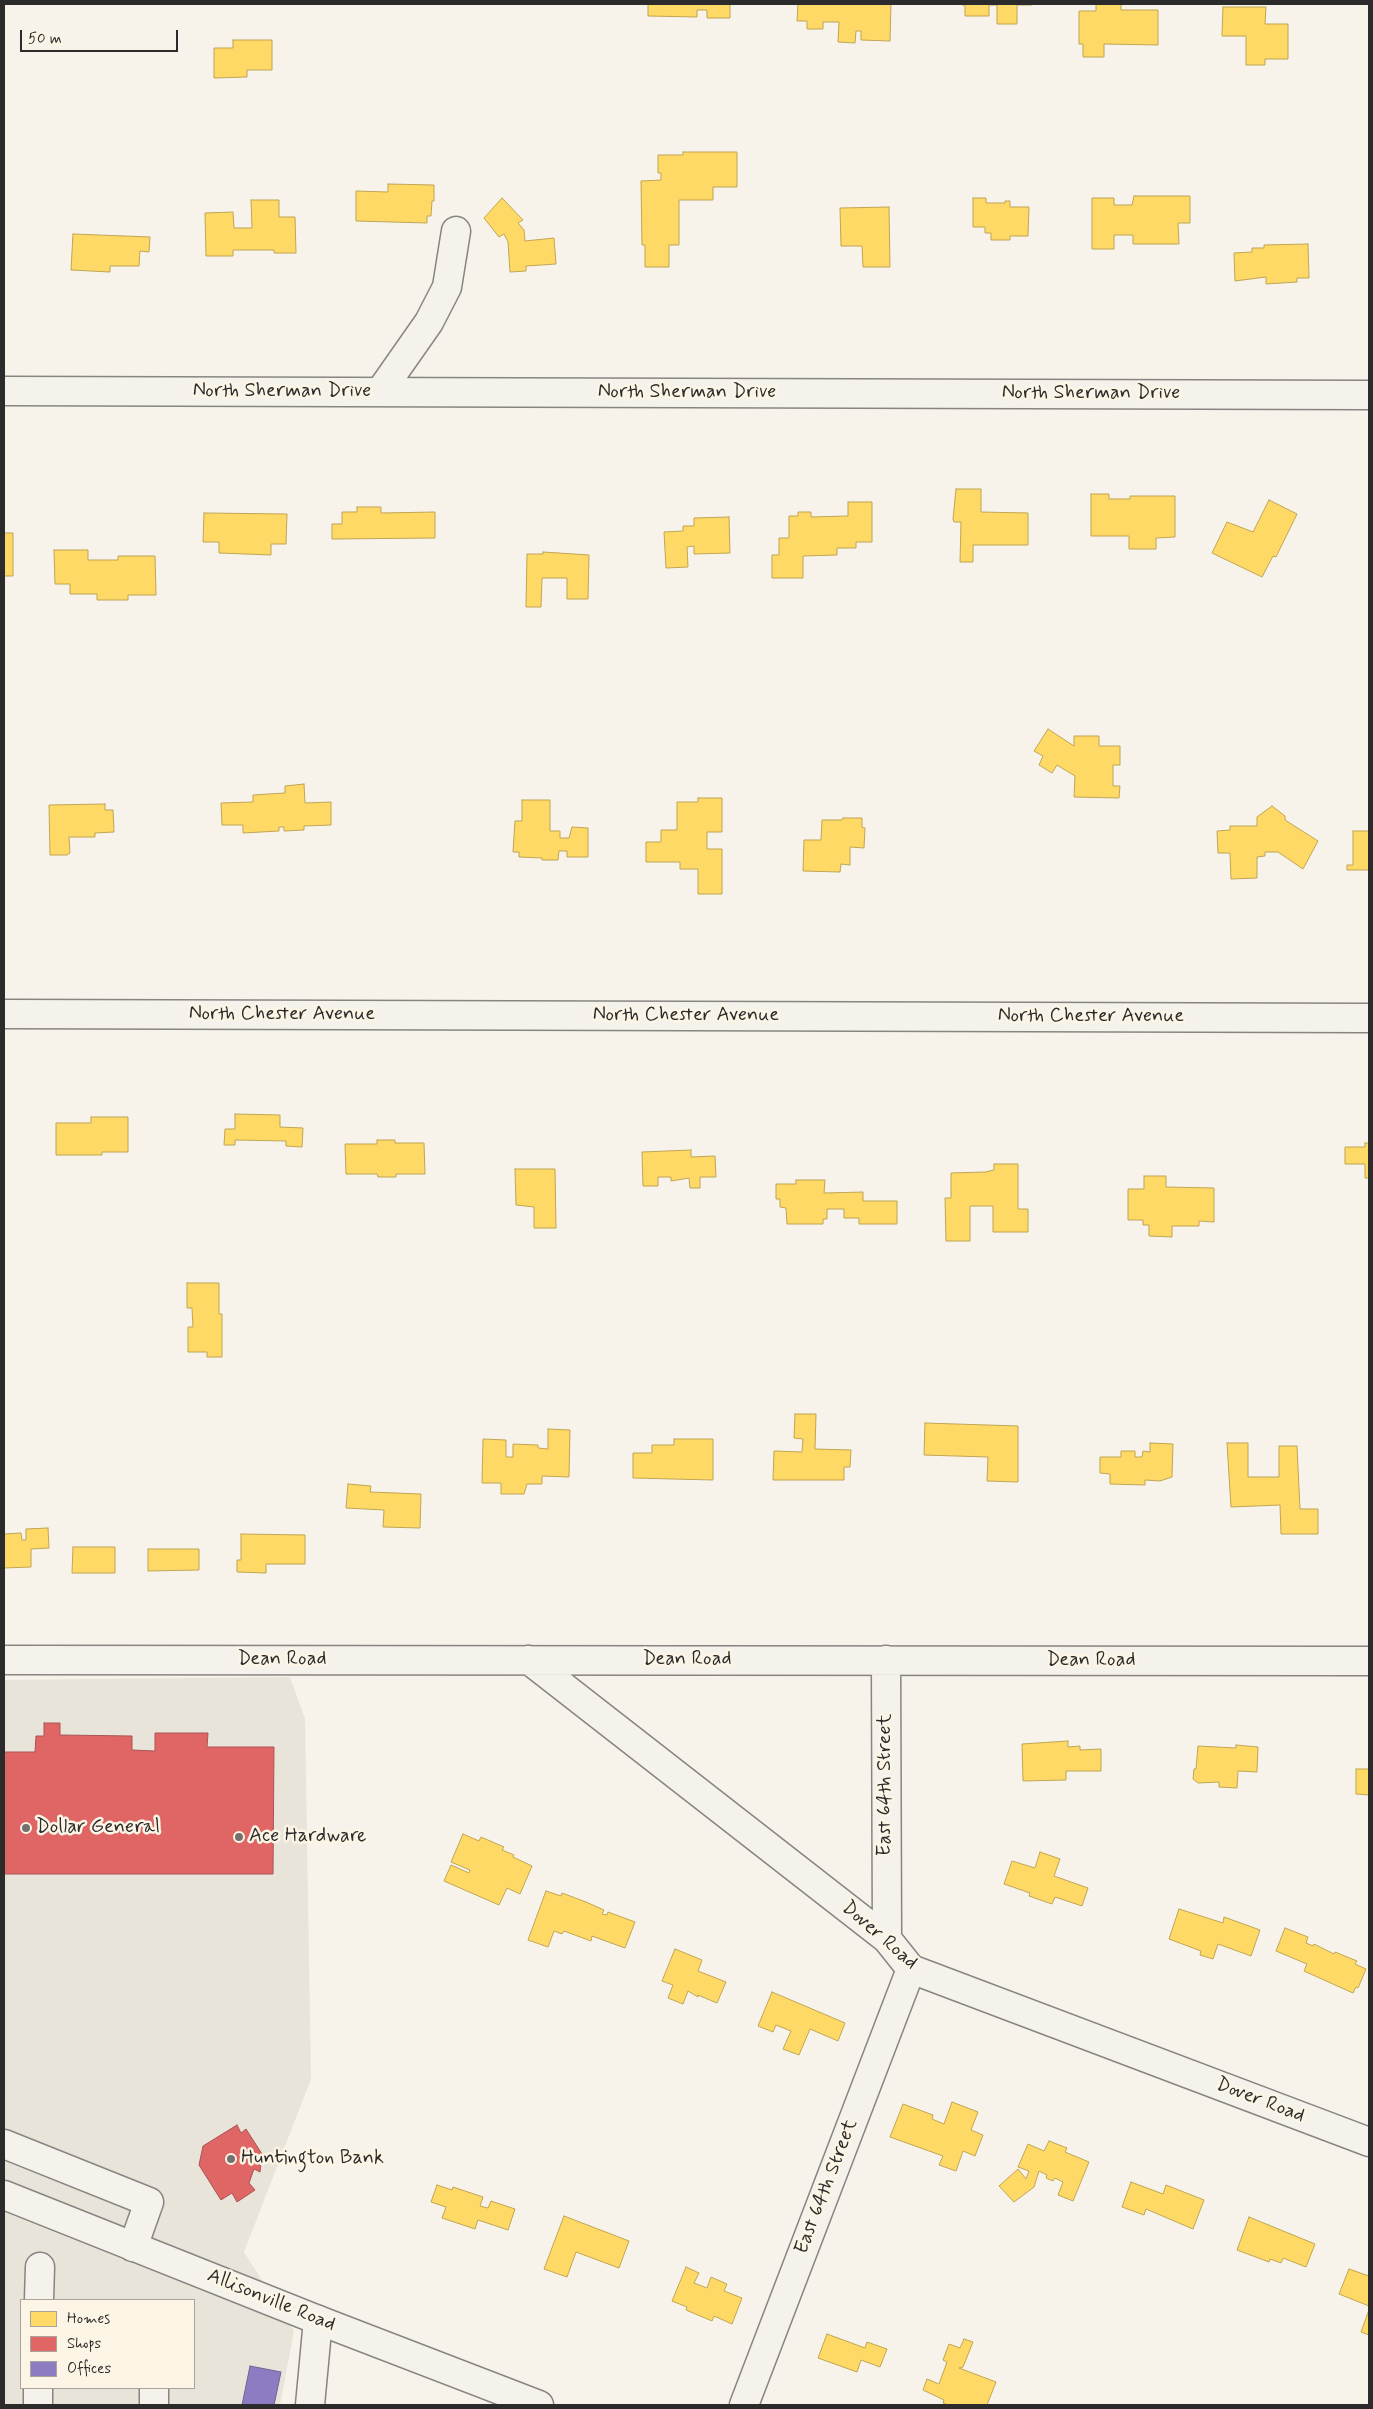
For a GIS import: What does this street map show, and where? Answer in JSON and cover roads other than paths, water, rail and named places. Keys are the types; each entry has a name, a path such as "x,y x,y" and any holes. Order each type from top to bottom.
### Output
{"street":[{"path":"380,392 429,322 447,287 456,231"},
{"name":"North Sherman Drive","path":"4,391 1369,394"},
{"name":"North Chester Avenue","path":"4,1014 1369,1018"},
{"name":"Dean Road","path":"4,1660 1369,1661"},
{"name":"Dover Road","path":"529,1660 887,1939 911,1969 1369,2142"},
{"name":"East 64th Street","path":"886,1660 887,1939"},
{"name":"East 64th Street","path":"744,2405 911,1969"},
{"path":"4,2144 149,2202 133,2246"},
{"name":"Allisonville Road","path":"4,2195 318,2320 539,2405"},
{"path":"39,2299 40,2267"},
{"path":"310,2405 318,2320"},
{"path":"38,2389 38,2405"},
{"path":"154,2389 154,2405"}],"place":[{"name":"Dollar General","path":"26,1828"},
{"name":"Ace Hardware","path":"239,1837"},
{"name":"Huntington Bank","path":"231,2159"}]}
